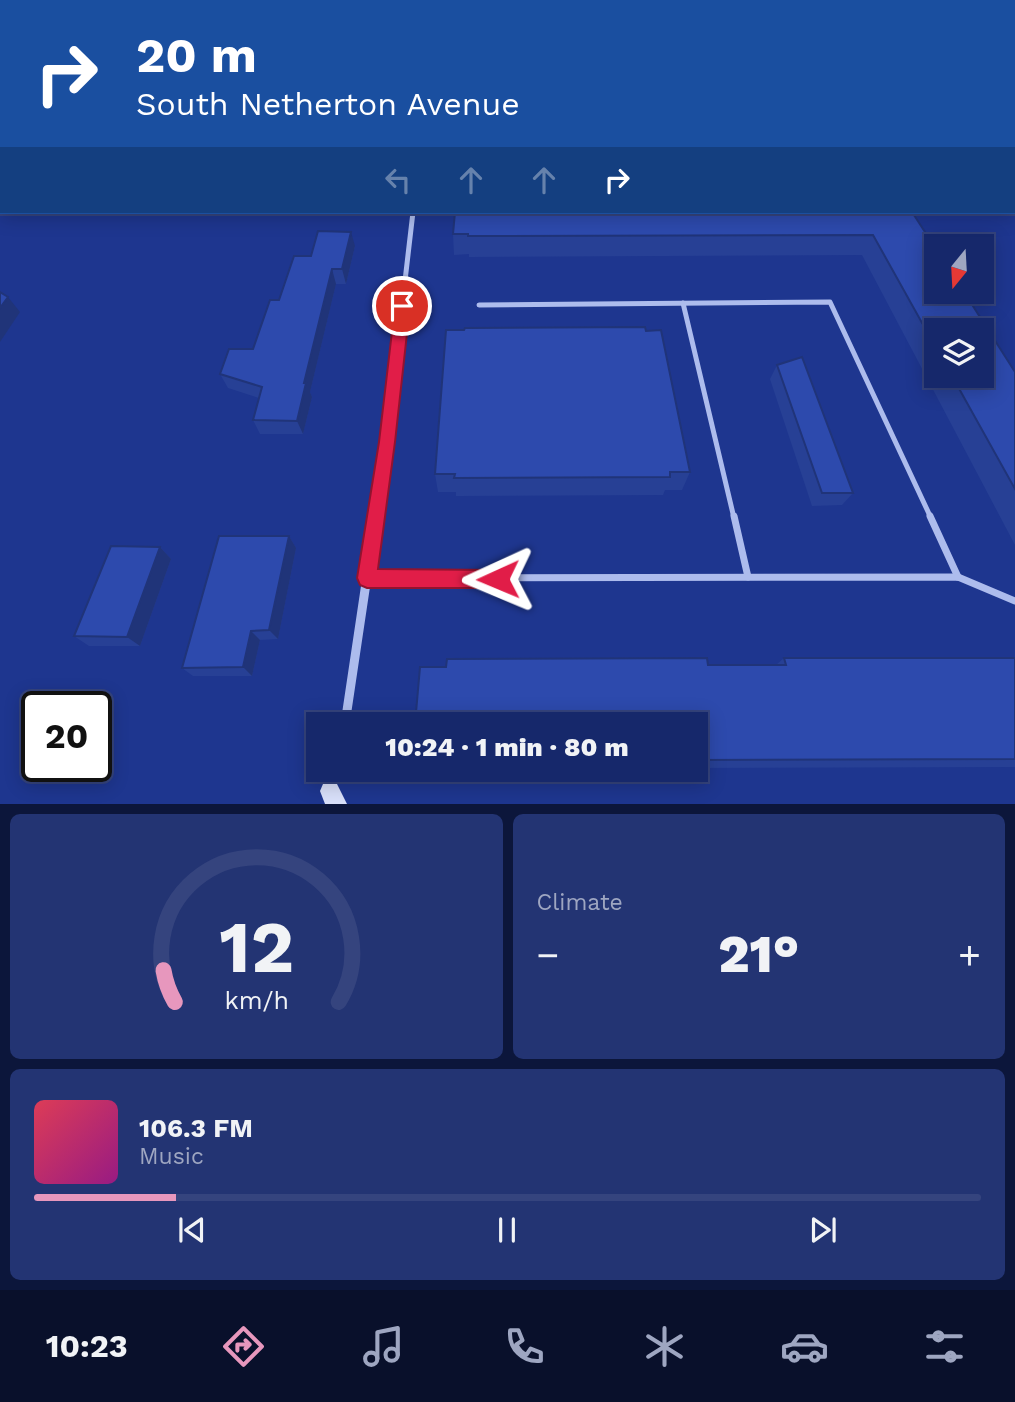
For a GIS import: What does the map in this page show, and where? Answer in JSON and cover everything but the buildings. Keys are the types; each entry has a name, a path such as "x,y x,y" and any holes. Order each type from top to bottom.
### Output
{"street":[{"path":"347,712 387,442 413,214"}],"lane":[{"path":"479,304 830,302 958,577"},
{"path":"683,303 748,577"},
{"path":"367,578 958,577 1015,601"}],"route":[{"path":"402,306 387,442 367,578 498,579"}]}
